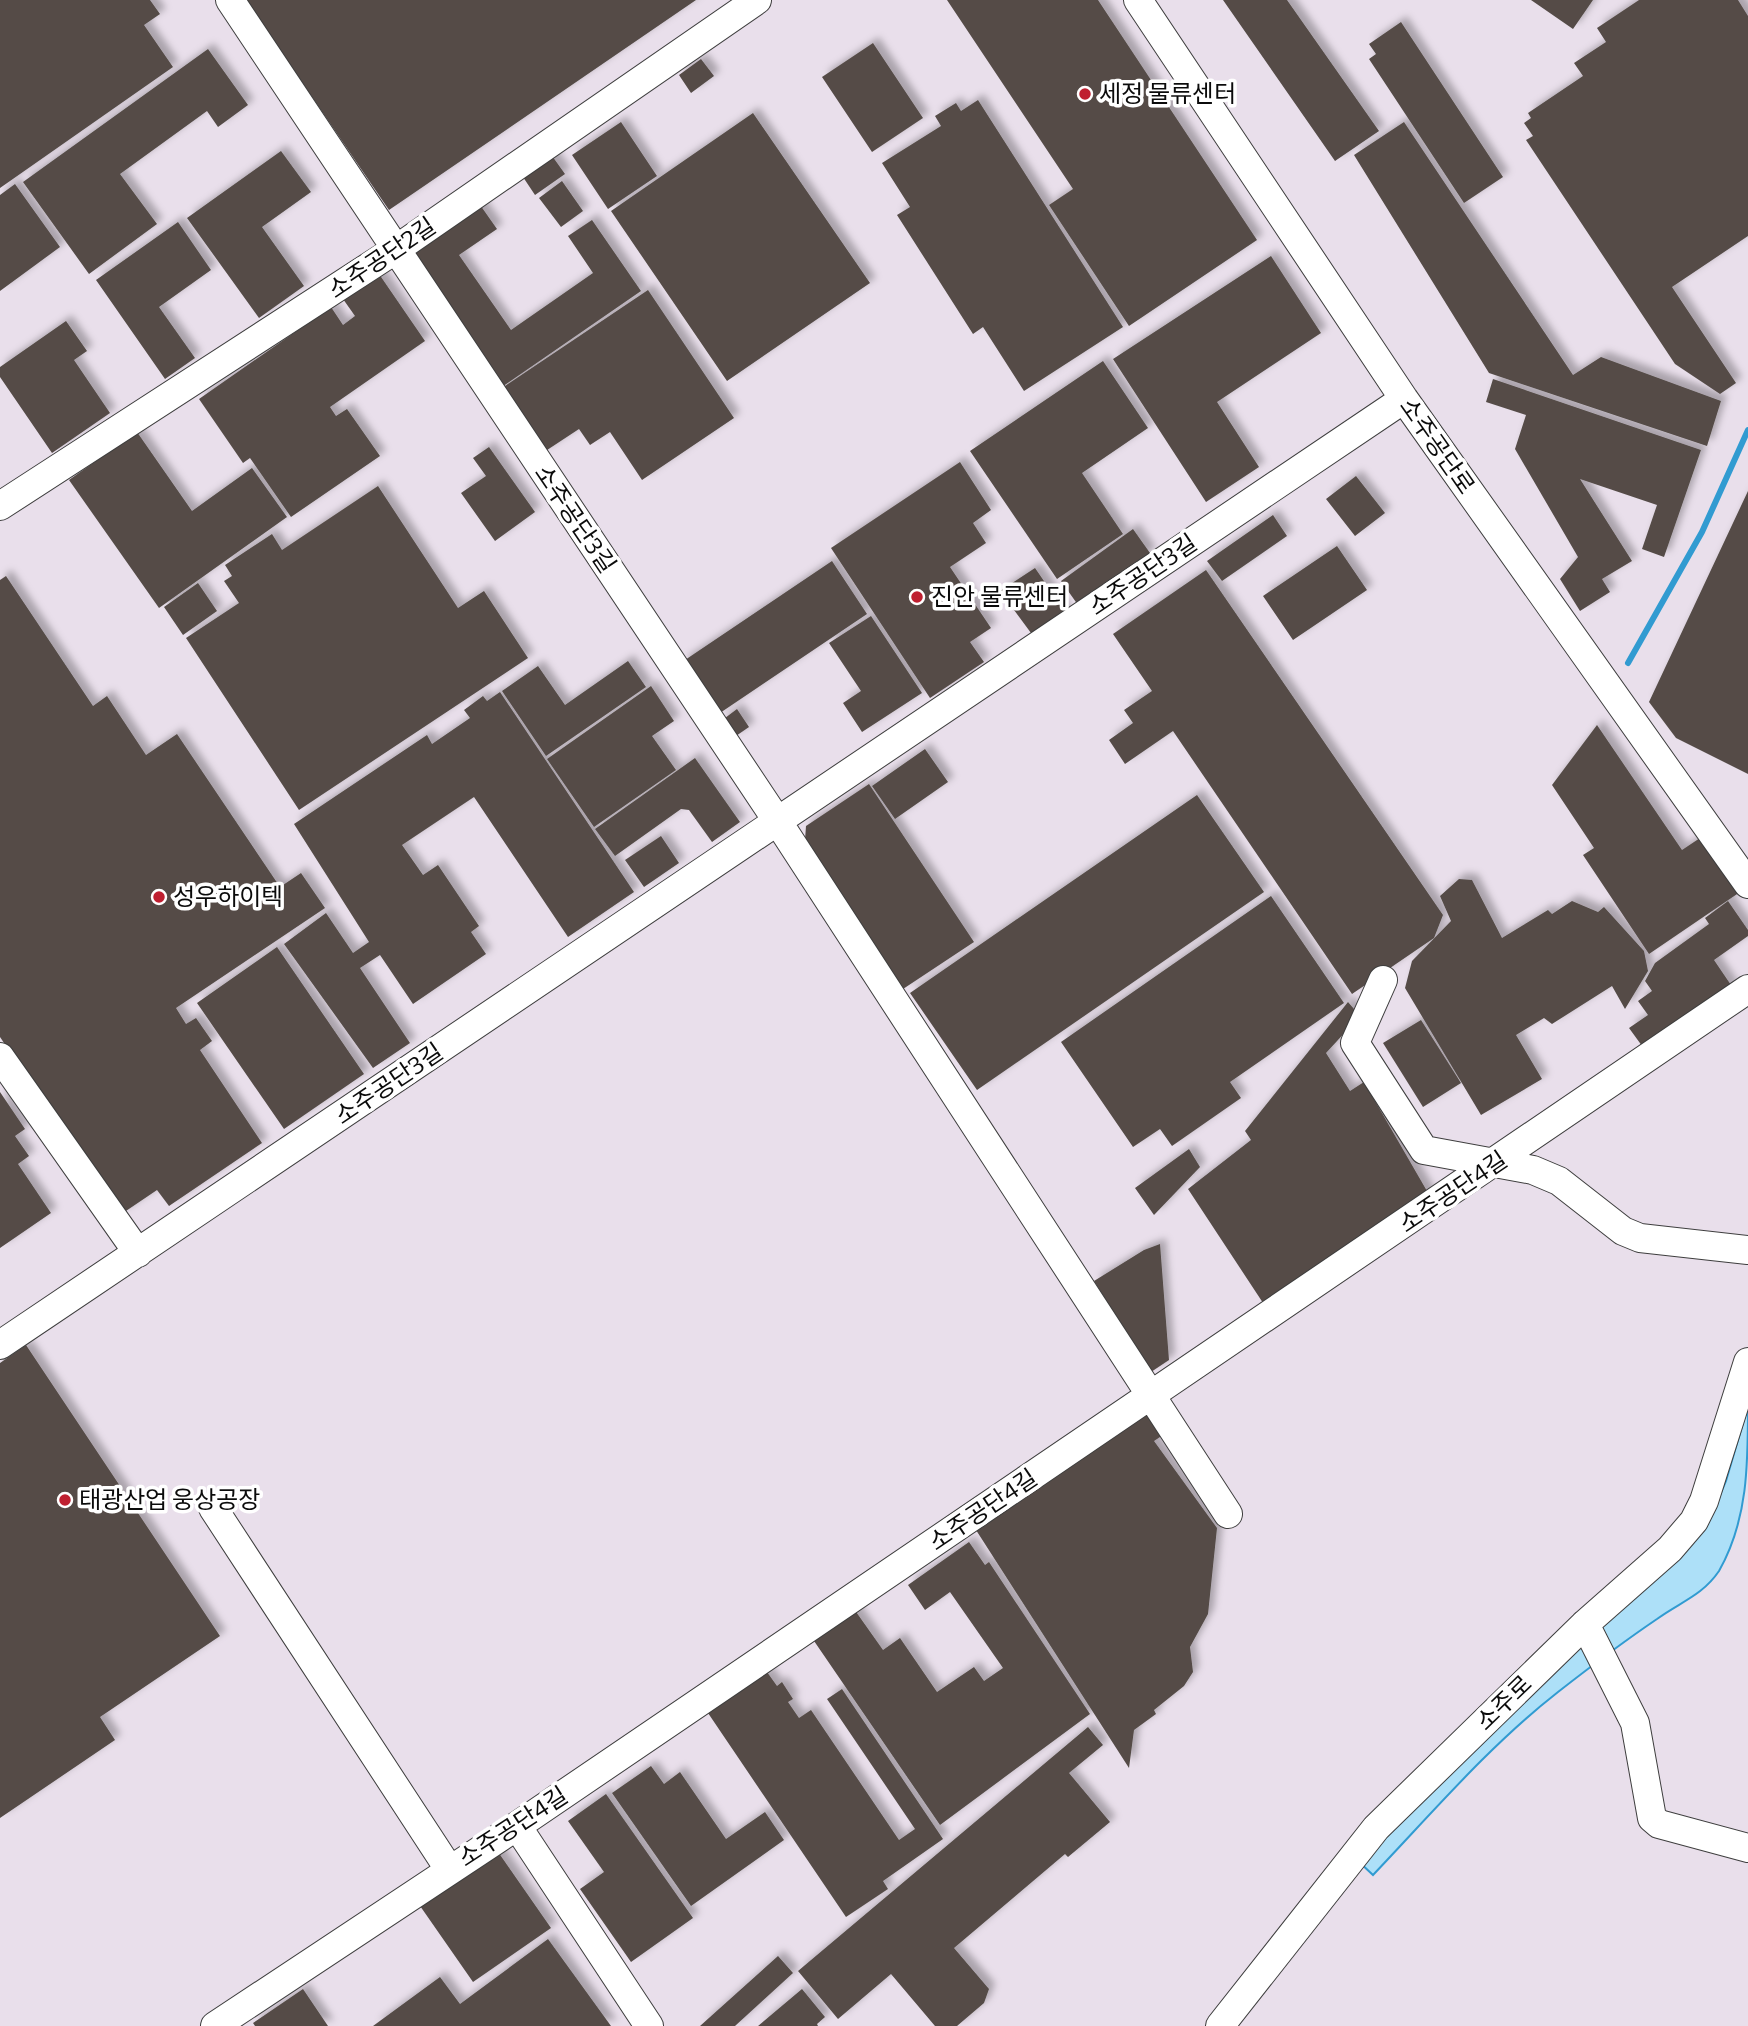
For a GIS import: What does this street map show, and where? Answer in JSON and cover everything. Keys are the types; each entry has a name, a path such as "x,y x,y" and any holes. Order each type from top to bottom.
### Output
{"street":[{"name":"소주공단3길","path":"230,0 778,822"},
{"name":"소주공단2길","path":"0,506 395,250 757,0"},
{"name":"소주공단로","path":"1138,0 1404,399 1748,884"},
{"name":"소주공단3길","path":"0,1345 1404,399"},
{"path":"778,822 1227,1514"},
{"path":"1383,979 1354,1043 1424,1150 1533,1170 1559,1181 1623,1231 1640,1238 1748,1250"},
{"name":"소주공단4길","path":"215,2026 517,1826 1748,989"},
{"path":"0,1057 138,1253"},
{"name":"소주로","path":"1220,2026 1376,1828 1585,1625 1670,1549 1694,1521 1704,1501 1748,1362"},
{"path":"213,1508 449,1870"},
{"path":"1585,1625 1635,1723 1652,1818 1660,1824 1748,1848"},
{"path":"517,1826 649,2026"}],"shaded area":[{"path":"0,0 1748,0 1748,2026 0,2026"}],"water":[{"path":"1748,1406 1748,1449 1741,1512 1729,1552 1712,1580 1698,1593 1607,1655 1533,1713 1462,1780 1373,1875 1357,1860 1712,1514 1726,1481"}],"building":[{"path":"0,0 150,0 160,14 144,25 173,67 0,188"},
{"path":"246,0 696,0 389,210"},
{"name":"세정 물류센터","path":"947,0 1098,0 1257,240 1129,326 1049,205 1073,189"},
{"path":"1223,0 1287,0 1379,131 1335,161"},
{"path":"1531,0 1593,0 1573,29"},
{"path":"1639,0 1738,0 1748,16 1748,236 1672,287 1736,383 1720,394 1675,364 1526,140 1533,136 1524,123 1531,118 1528,113 1583,76 1574,63 1606,42 1597,28"},
{"path":"1401,22 1503,177 1464,203 1369,59 1376,54 1369,44"},
{"path":"873,43 923,118 872,152 822,77"},
{"path":"208,49 248,105 218,127 207,111 120,174 157,224 89,274 23,182"},
{"path":"701,59 714,76 691,93 679,75"},
{"path":"978,100 1123,327 1024,391 983,327 973,334 897,215 910,207 882,163 941,126 935,116 956,103 961,111"},
{"path":"753,113 870,283 727,381 611,211"},
{"path":"621,122 657,176 608,209 572,155"},
{"path":"1404,122 1573,375 1601,357 1721,401 1707,446 1489,373 1354,155"},
{"path":"281,151 311,192 262,227 304,286 259,318 187,218"},
{"path":"550,153 565,174 535,195 521,174"},
{"path":"562,181 583,211 561,227 539,198"},
{"path":"15,184 60,247 0,291 0,195"},
{"path":"478,202 497,229 459,255 511,330 593,273 568,236 592,220 641,291 499,389 409,258"},
{"path":"178,222 211,270 159,307 195,358 165,379 96,280"},
{"path":"1271,256 1321,333 1217,402 1259,467 1206,502 1113,359"},
{"path":"379,274 425,341 330,407 336,416 347,409 380,456 291,517 250,458 243,463 199,399 331,307 343,325 355,316 343,299"},
{"path":"648,290 734,418 642,480 610,432 590,445 579,429 541,454 499,390"},
{"path":"66,321 87,351 74,360 110,413 52,453 0,377 0,367"},
{"path":"1103,361 1148,428 1082,473 1123,534 1057,579 970,451"},
{"path":"1493,379 1701,450 1664,557 1642,549 1657,505 1580,479 1632,561 1602,579 1610,592 1580,611 1560,579 1578,557 1515,449 1526,415 1486,402"},
{"path":"137,432 192,511 252,468 287,517 159,608 69,480"},
{"path":"489,447 535,512 495,541 461,493 486,476 473,458"},
{"name":"진안 물류센터","path":"960,462 991,510 973,523 986,543 950,567 991,628 970,642 984,662 930,698 831,548"},
{"path":"1356,476 1385,513 1355,536 1326,499"},
{"path":"378,486 458,608 484,591 528,658 299,810 186,638 239,603 224,581 232,576 225,565 272,534 282,550"},
{"path":"1748,491 1748,774 1676,738 1649,702"},
{"path":"1273,515 1287,536 1222,581 1207,561"},
{"path":"1133,529 1150,553 1078,605 1061,581"},
{"path":"1337,546 1367,590 1293,640 1263,596"},
{"path":"832,561 867,614 717,715 682,662"},
{"path":"1035,568 1066,613 1037,633 1031,633 1000,591"},
{"path":"1206,570 1443,915 1434,938 1352,994 1173,731 1125,764 1109,740 1133,723 1124,710 1152,691 1113,634"},
{"name":"성우하이텍","path":"6,576 93,706 107,696 146,755 177,734 280,887 301,873 325,908 176,1008 186,1024 196,1018 212,1041 200,1050 262,1143 169,1206 157,1190 120,1215 0,1037 0,580"},
{"path":"198,583 217,611 183,635 164,607"},
{"path":"871,616 922,693 862,732 843,703 861,691 829,643"},
{"path":"628,661 646,687 546,756 502,691 538,666 565,705"},
{"path":"651,686 674,721 652,736 676,770 594,827 547,759"},
{"path":"500,692 634,892 568,937 474,797 402,845 423,875 438,865 479,926 471,932 486,954 413,1004 380,955 360,968 410,1043 373,1068 284,944 326,913 353,953 369,942 294,824 427,735 432,744 470,718 464,710 483,696 487,701"},
{"path":"737,709 749,727 733,738 721,721"},
{"path":"1597,725 1682,850 1706,834 1743,890 1649,954 1583,855 1594,848 1552,785"},
{"path":"925,749 948,782 895,819 872,786"},
{"path":"695,758 740,822 712,842 689,810 681,809 615,856 595,829"},
{"path":"869,784 974,942 903,989 805,840 806,826"},
{"path":"1197,795 1264,892 977,1090 910,993"},
{"path":"661,836 679,863 644,887 625,860"},
{"path":"1459,879 1472,880 1502,938 1548,910 1552,914 1572,901 1598,912 1604,907 1644,951 1648,971 1625,1009 1612,986 1552,1024 1544,1018 1516,1035 1542,1079 1481,1115 1405,988 1412,961 1451,921 1440,896"},
{"path":"1271,896 1344,1003 1230,1082 1241,1098 1172,1146 1160,1129 1133,1147 1061,1042"},
{"path":"1728,901 1748,930 1748,936 1714,960 1733,988 1645,1050 1629,1028 1648,1015 1638,1001 1652,991 1645,981 1655,963 1709,924 1705,918"},
{"path":"277,947 364,1074 284,1129 197,1003"},
{"path":"1348,1002 1360,1016 1326,1053 1350,1091 1364,1082 1431,1198 1267,1309 1188,1189 1251,1140 1245,1131"},
{"path":"1421,1020 1461,1083 1423,1107 1383,1043"},
{"path":"0,1092 25,1129 15,1136 29,1156 18,1164 51,1213 0,1248"},
{"path":"1189,1149 1200,1167 1154,1215 1135,1188"},
{"path":"1160,1244 1169,1360 1151,1372 1094,1281 1144,1250"},
{"name":"태광산업 웅상공장","path":"26,1345 220,1636 100,1717 115,1740 0,1818 0,1363"},
{"path":"1147,1414 1163,1435 1154,1441 1217,1528 1208,1614 1190,1647 1193,1672 1184,1686 1154,1710 1156,1714 1134,1730 1129,1768 976,1530"},
{"path":"969,1542 985,1565 989,1562 1090,1714 940,1825 812,1638 854,1609 883,1650 900,1638 937,1692 974,1667 984,1681 1003,1668 950,1592 925,1610 908,1585"},
{"path":"767,1672 777,1686 782,1682 793,1699 788,1702 799,1718 811,1710 899,1840 915,1829 827,1699 842,1689 943,1839 883,1881 888,1889 846,1917 708,1713"},
{"path":"1088,1727 1103,1745 1069,1773 1110,1822 1068,1857 1065,1854 954,1948 989,1989 984,2003 957,2026 935,2026 891,1974 838,2019 798,1971"},
{"path":"651,1766 664,1784 680,1772 726,1839 765,1812 784,1840 691,1906 612,1793"},
{"path":"606,1794 693,1918 631,1962 580,1889 604,1872 568,1821"},
{"path":"496,1849 551,1928 473,1982 418,1903"},
{"path":"548,1939 611,2026 373,2026 440,1977 460,2004"},
{"path":"778,1956 793,1973 735,2026 700,2026"},
{"path":"303,1989 328,2026 255,2026 253,2023"},
{"path":"802,1989 825,2017 818,2026 758,2026"}],"waterway":[{"path":"1628,663 1702,532 1748,430"}],"place":[{"name":"세정 물류센터","path":"1085,94"},
{"name":"진안 물류센터","path":"917,597"},
{"name":"성우하이텍","path":"159,897"},
{"name":"태광산업 웅상공장","path":"65,1500"}]}
